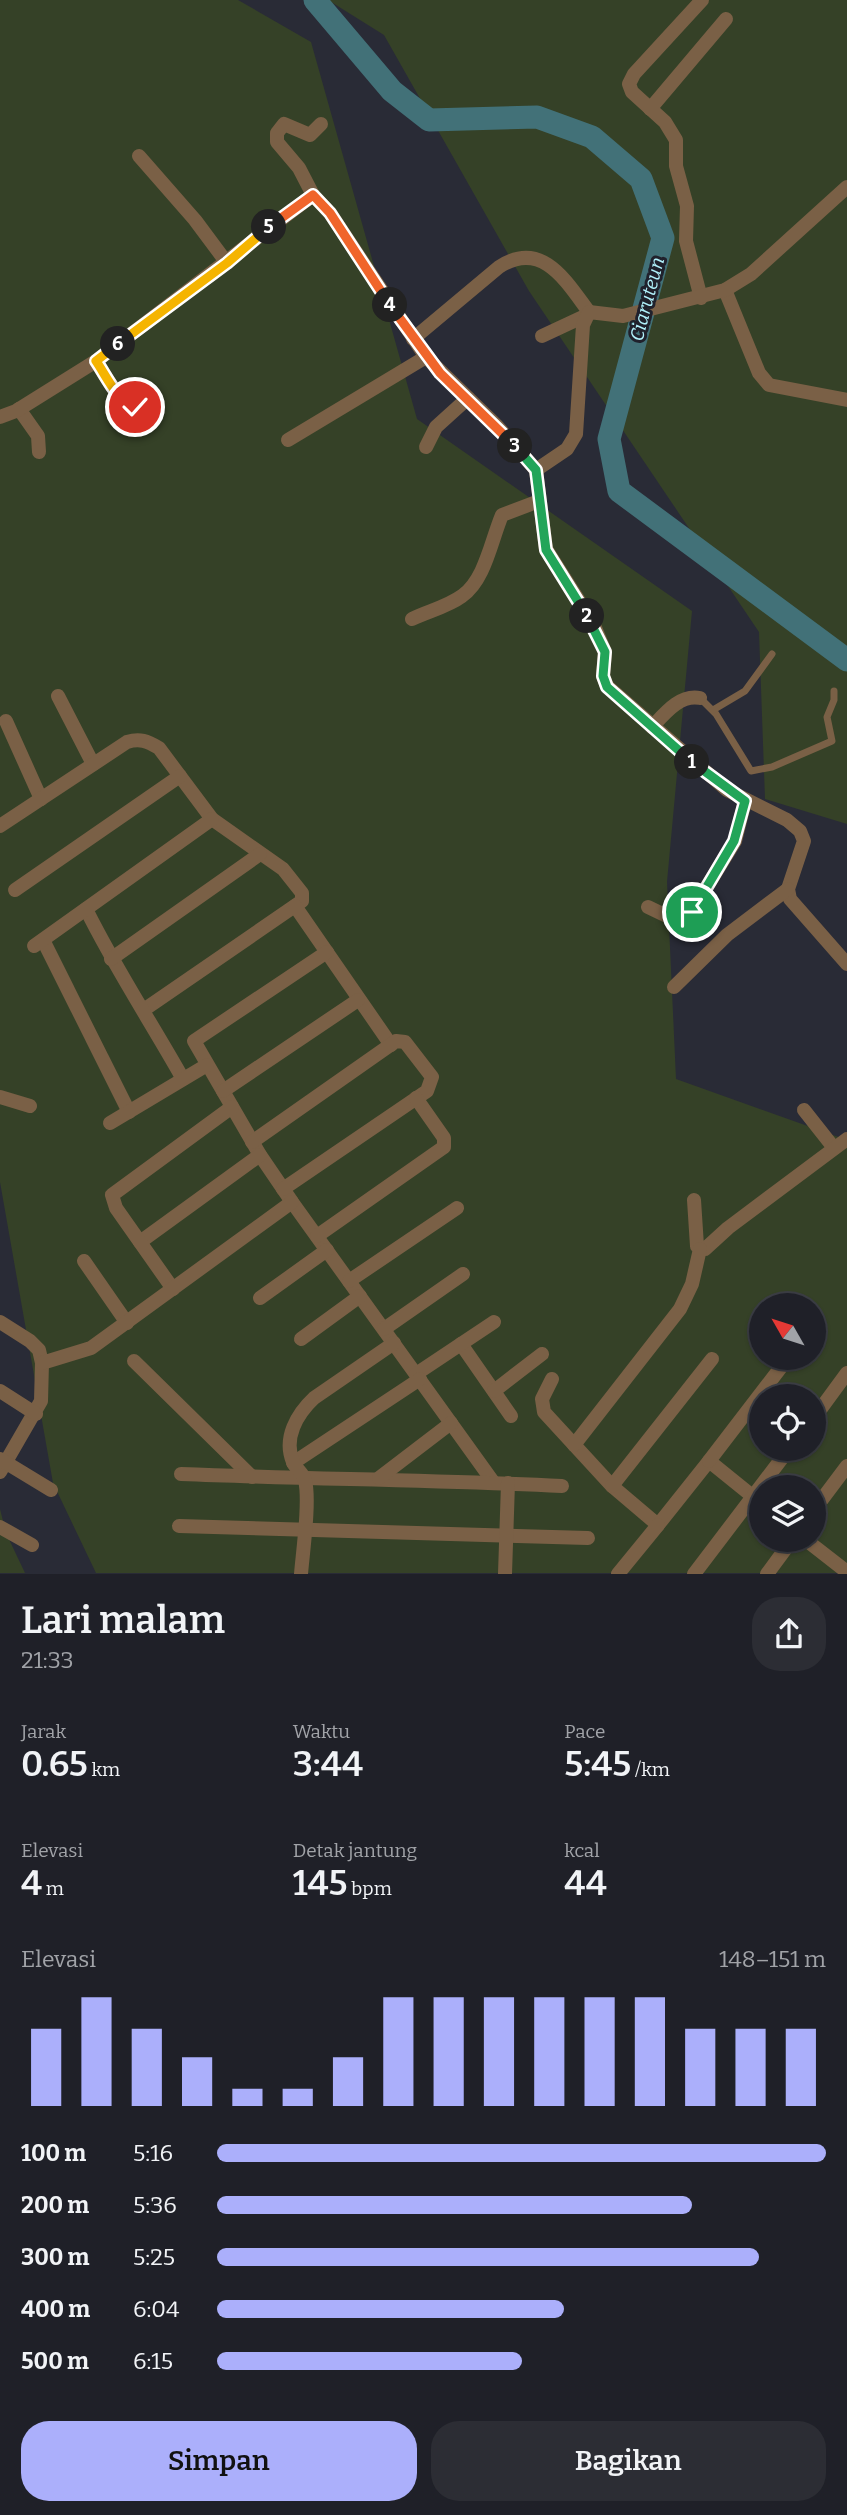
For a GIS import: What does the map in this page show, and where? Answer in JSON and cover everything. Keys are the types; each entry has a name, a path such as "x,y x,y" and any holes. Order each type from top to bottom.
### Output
{"street":[{"path":"701,298 686,241 687,206 676,166 676,139 665,122 629,89 630,80 702,0"},
{"path":"650,109 726,19"},
{"path":"321,124 310,135 284,124 277,133 276,142 299,168 313,195 330,213 426,357 536,470 546,550 593,624 605,652 603,676 607,687 652,727 745,801 787,820 800,831 804,841 788,890 727,934 674,987"},
{"path":"139,156 195,220 227,263"},
{"path":"542,336 588,314 623,316 725,290 751,274 847,187"},
{"path":"0,417 19,409 96,361 313,195"},
{"path":"413,339 512,258 525,256 546,263 558,274 588,314 576,434 566,449 536,470"},
{"path":"725,290 759,373 769,385 847,400"},
{"path":"288,440 426,357"},
{"path":"96,361 120,397 126,404 135,407"},
{"path":"426,447 436,427 468,398"},
{"path":"19,409 44,436 39,452"},
{"path":"412,619 463,595 481,576 489,545 502,515 539,501"},
{"path":"58,696 93,764"},
{"path":"652,727 670,707 692,696 701,698"},
{"path":"6,720 41,799"},
{"path":"0,826 93,764 136,739 159,748 212,820 283,869 302,893 302,901 145,1009"},
{"path":"15,890 180,776"},
{"path":"648,907 673,919 687,919 734,841 745,801"},
{"path":"129,1112 39,943 212,820"},
{"path":"111,959 260,854"},
{"path":"788,890 796,909 847,964"},
{"path":"295,906 391,1045"},
{"path":"86,909 111,959 145,1009 183,1079"},
{"path":"327,952 194,1041 256,1149 292,1202 451,1423 501,1483 506,1538 505,1573"},
{"path":"223,1091 358,1000"},
{"path":"140,1242 256,1149 391,1045 402,1040 432,1077 430,1087 283,1189"},
{"path":"110,1123 207,1065"},
{"path":"0,1097 30,1106"},
{"path":"317,1236 444,1147 444,1138 416,1098"},
{"path":"173,1289 111,1201 111,1195 232,1107"},
{"path":"804,1110 834,1148"},
{"path":"701,1249 705,1249 728,1228 847,1139"},
{"path":"574,1445 680,1309 692,1284 701,1249 695,1238 694,1200"},
{"path":"42,1363 91,1348 292,1202"},
{"path":"349,1281 457,1208"},
{"path":"260,1298 327,1250"},
{"path":"84,1261 127,1323"},
{"path":"384,1329 463,1274"},
{"path":"301,1339 360,1296"},
{"path":"0,1322 30,1340 39,1350 42,1363 41,1402 36,1415 2,1464 51,1490"},
{"path":"293,1463 494,1322"},
{"path":"301,1573 305,1479 293,1463 289,1445 292,1428 303,1409 394,1343"},
{"path":"461,1344 511,1416"},
{"path":"494,1391 542,1354"},
{"path":"612,1486 712,1359"},
{"path":"134,1361 252,1477"},
{"path":"618,1573 779,1370"},
{"path":"826,1402 847,1374"},
{"path":"552,1379 542,1399 544,1412 612,1486 658,1525"},
{"path":"0,1391 36,1415"},
{"path":"379,1478 451,1423"},
{"path":"709,1461 749,1494"},
{"path":"826,1494 847,1466"},
{"path":"181,1474 305,1479 379,1478 562,1486"},
{"path":"694,1573 749,1509"},
{"path":"179,1526 506,1538 588,1538"},
{"path":"0,1527 32,1545"},
{"path":"767,1573 783,1552"},
{"path":"821,1552 844,1570"}],"lane":[{"path":"713,710 745,691 772,654"},
{"path":"701,698 713,710 751,771 783,763 832,741 827,717 834,700 834,691"}],"green space":[{"path":"0,0 238,0 311,42 417,419 692,611 667,882 676,1079 847,1140 847,1573 96,1573 53,1483 0,1182"},
{"path":"328,0 847,0 847,824 765,799 759,632 529,291 384,35"},
{"path":"0,1509 6,1533 25,1573 0,1573"}],"waterway":[{"name":"Ciaruteun","path":"315,0 392,91 429,120 537,117 592,137 641,179 663,238 609,439 619,491 847,660"}],"route":[{"path":"135,407 126,404 120,397 96,361 227,263 280,218 313,195 321,201 426,357 496,425 536,470 546,550 593,624 605,652 603,676 607,687 682,754 745,801 734,841 692,912"}]}
